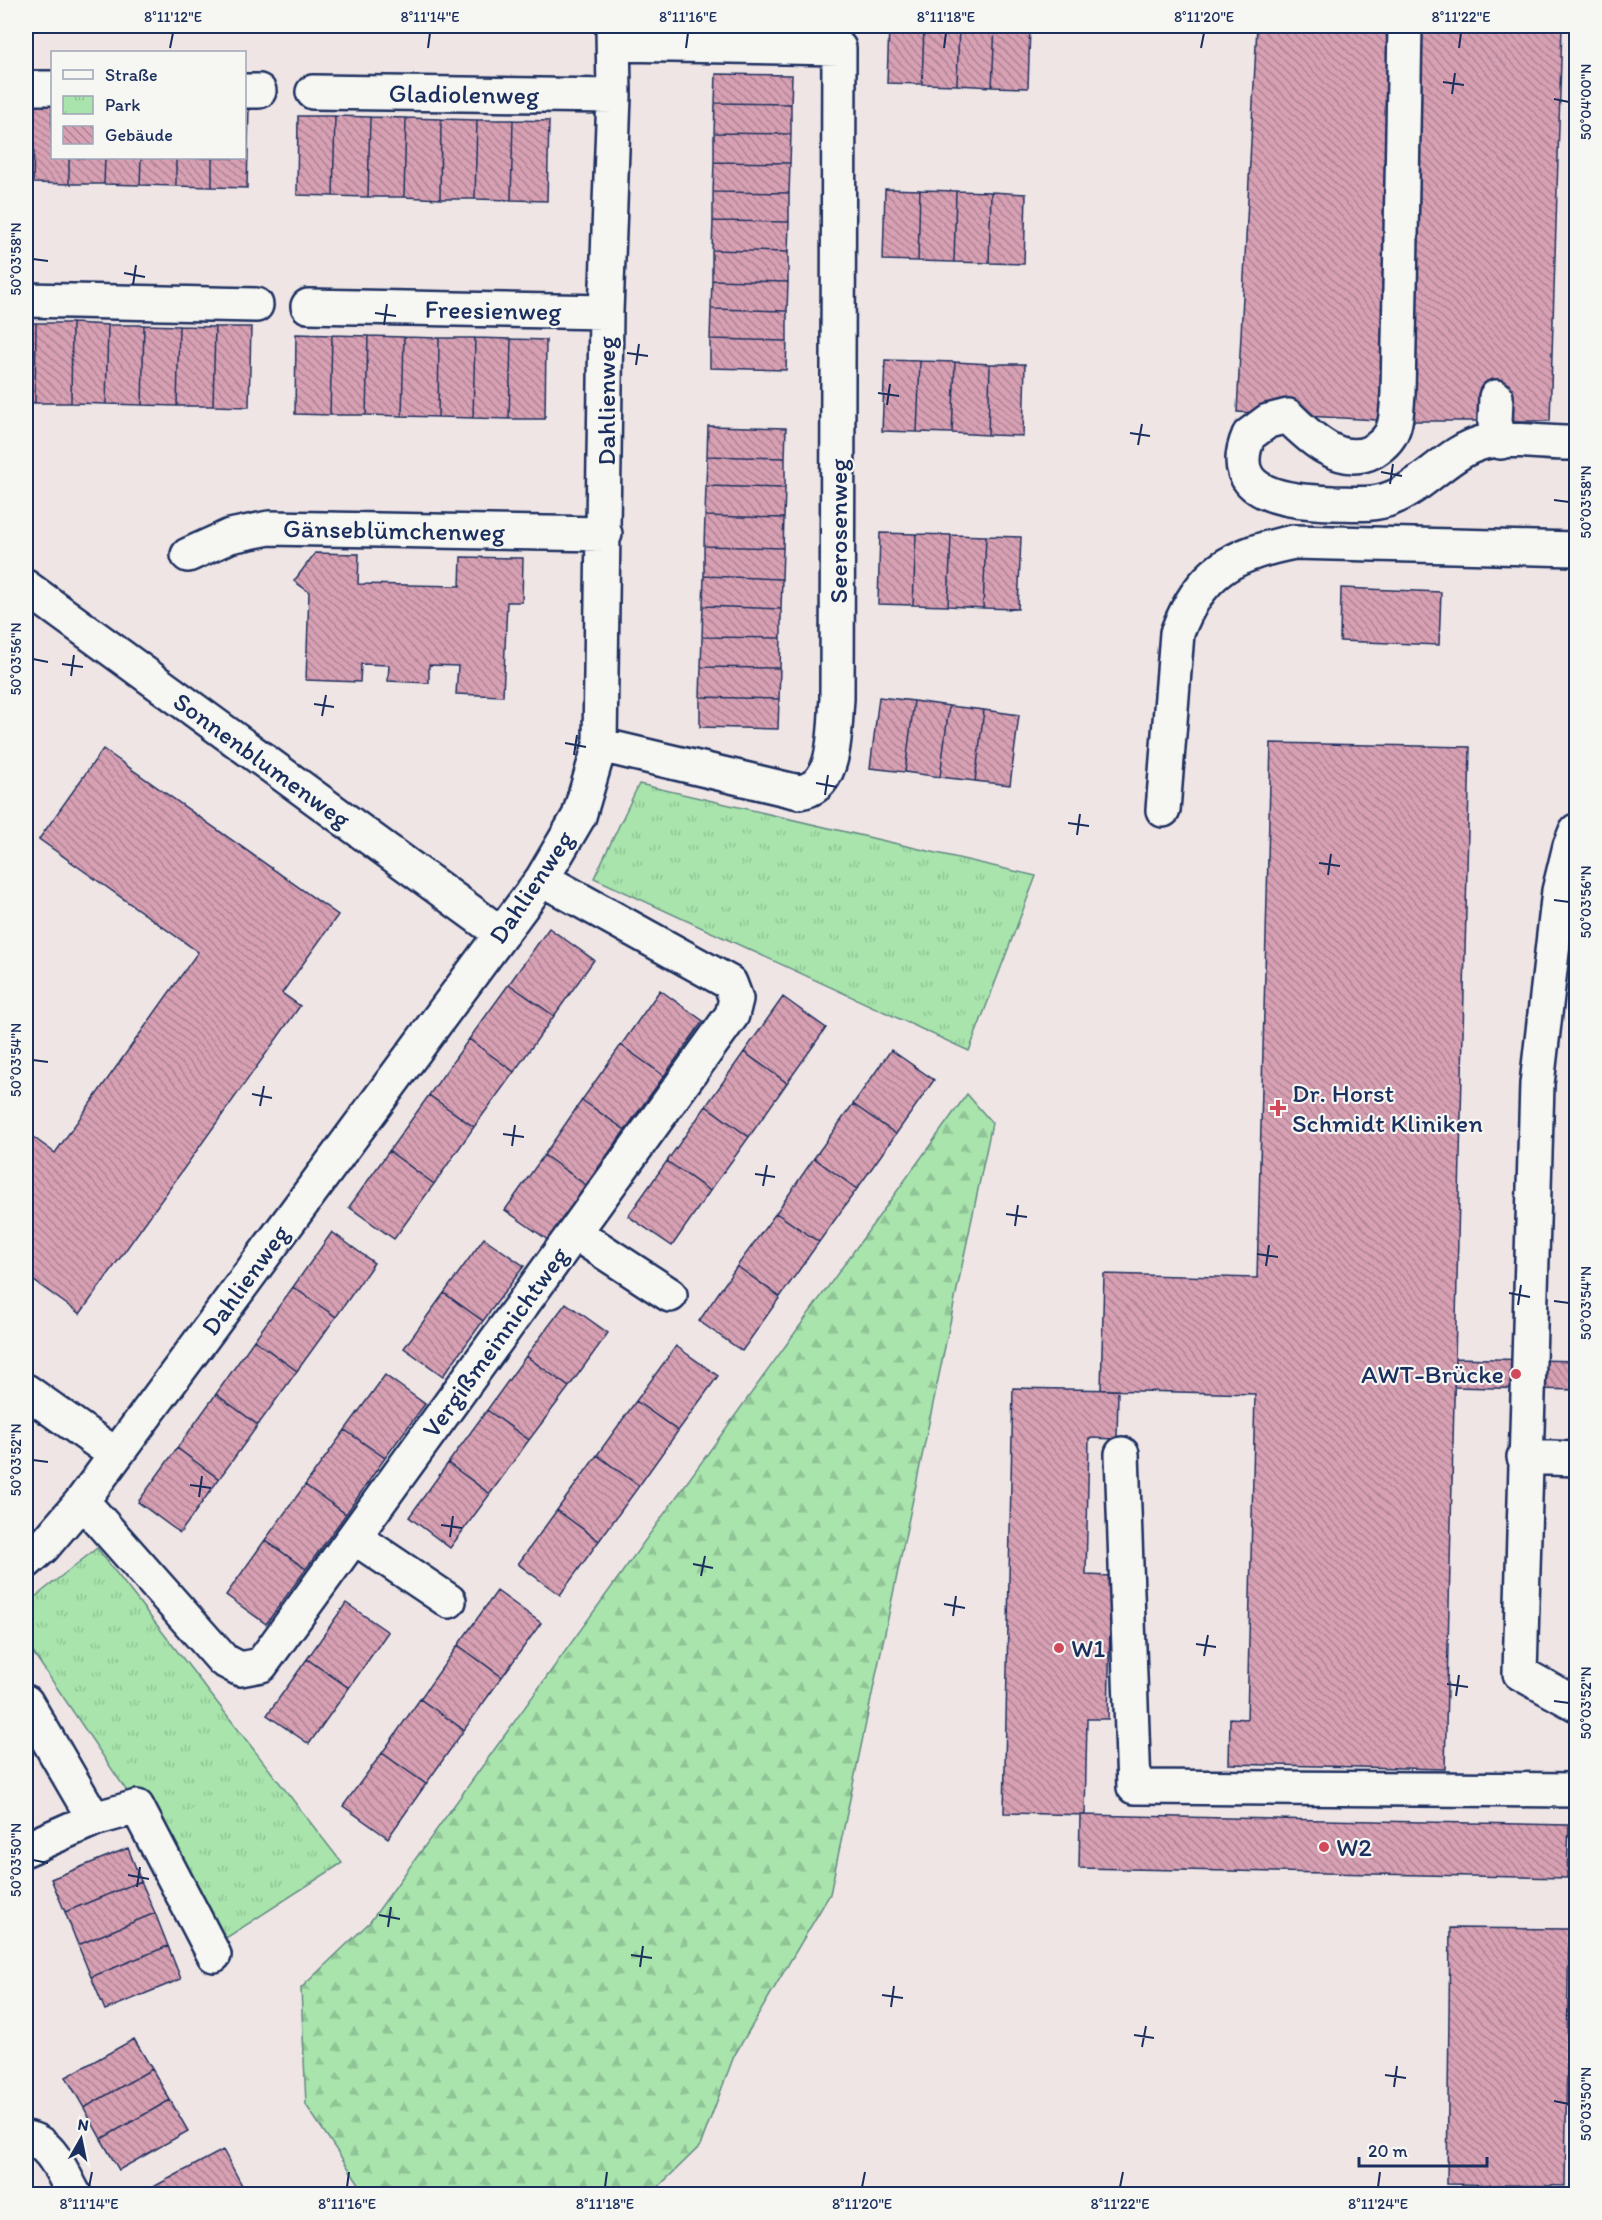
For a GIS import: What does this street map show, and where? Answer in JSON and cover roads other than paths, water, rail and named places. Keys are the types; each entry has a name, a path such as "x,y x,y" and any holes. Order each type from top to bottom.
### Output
{"street":[{"path":"1405,26 1398,394 1391,433 1379,448 1366,454 1351,455 1323,447 1288,416 1268,421 1249,435 1243,459 1246,471 1263,493 1279,499 1374,504 1409,490 1473,446 1501,442 1576,443"},
{"name":"Seerosenweg","path":"600,745 799,792 809,791 825,776 831,757 837,699 839,37 614,35"},
{"name":"Dahlienweg","path":"26,1562 43,1547 82,1501 542,879 579,816 600,745 605,534 606,312 614,35"},
{"path":"26,88 51,88"},
{"name":"Gladiolenweg","path":"313,92 614,96"},
{"path":"26,300 256,305"},
{"name":"Freesienweg","path":"308,306 606,312"},
{"path":"1496,397 1494,423 1501,442"},
{"name":"Gänseblümchenweg","path":"188,555 230,536 269,528 605,534"},
{"path":"1163,810 1177,633 1188,605 1210,577 1233,561 1268,548 1294,542 1576,549"},
{"name":"Sonnenblumenweg","path":"26,586 500,933"},
{"path":"1576,831 1559,891 1537,1084 1524,1457 1520,1673 1576,1704"},
{"name":"Vergißmeinnichtweg","path":"82,1501 223,1660 240,1669 261,1665 732,1015 736,999 730,983 542,879"},
{"path":"575,1233 670,1295"},
{"path":"26,1391 116,1455"},
{"path":"1122,1454 1134,1787 1576,1790"},
{"path":"1524,1457 1576,1459"},
{"path":"354,1537 449,1601"},
{"path":"26,1702 94,1820"},
{"path":"26,1849 94,1820 137,1807 214,1955"},
{"path":"26,2138 36,2140 47,2147 74,2194"}],"place":[{"name":"Dr. Horst Schmidt Kliniken","path":"1278,1108"},
{"name":"AWT-Brücke","path":"1516,1374"},
{"name":"W1","path":"1059,1648"},
{"name":"W2","path":"1324,1847"}]}
